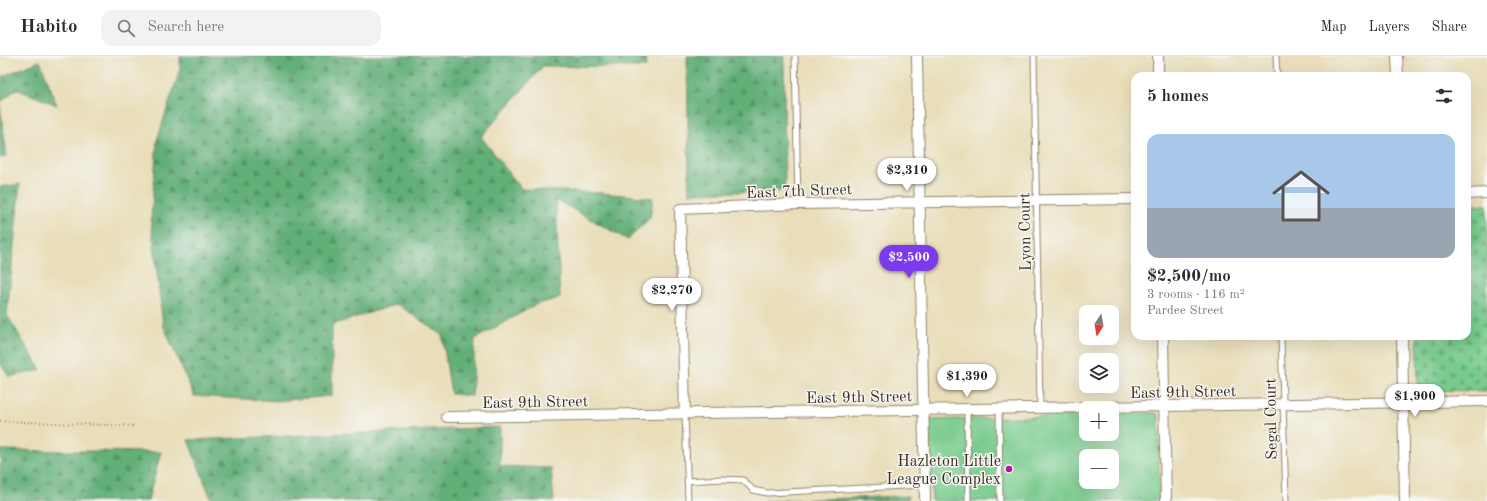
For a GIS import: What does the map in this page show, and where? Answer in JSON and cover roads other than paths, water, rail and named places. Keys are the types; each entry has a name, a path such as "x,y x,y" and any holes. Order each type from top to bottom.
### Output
{"street":[{"path":"917,56 925,501"},
{"path":"1158,56 1158,72"},
{"path":"1397,56 1398,72"},
{"path":"1471,194 1487,193"},
{"name":"East 7th Street","path":"686,414 680,209 798,204 1131,199"},
{"path":"1163,340 1166,501"},
{"path":"1402,340 1405,501"},
{"name":"East 9th Street","path":"447,417 1487,401"}],"lane":[{"path":"795,56 798,204"},
{"name":"Lyon Court","path":"1034,56 1040,408"},
{"path":"1276,56 1277,72"},
{"name":"Segal Court","path":"1281,340 1286,501"},
{"path":"967,409 968,501"},
{"path":"999,409 1000,501"},
{"path":"686,414 688,501"},
{"path":"687,482 734,479 743,480 753,490 767,493 924,485"}],"place":[{"name":"Hazleton Little League Complex","path":"1009,469"}]}
